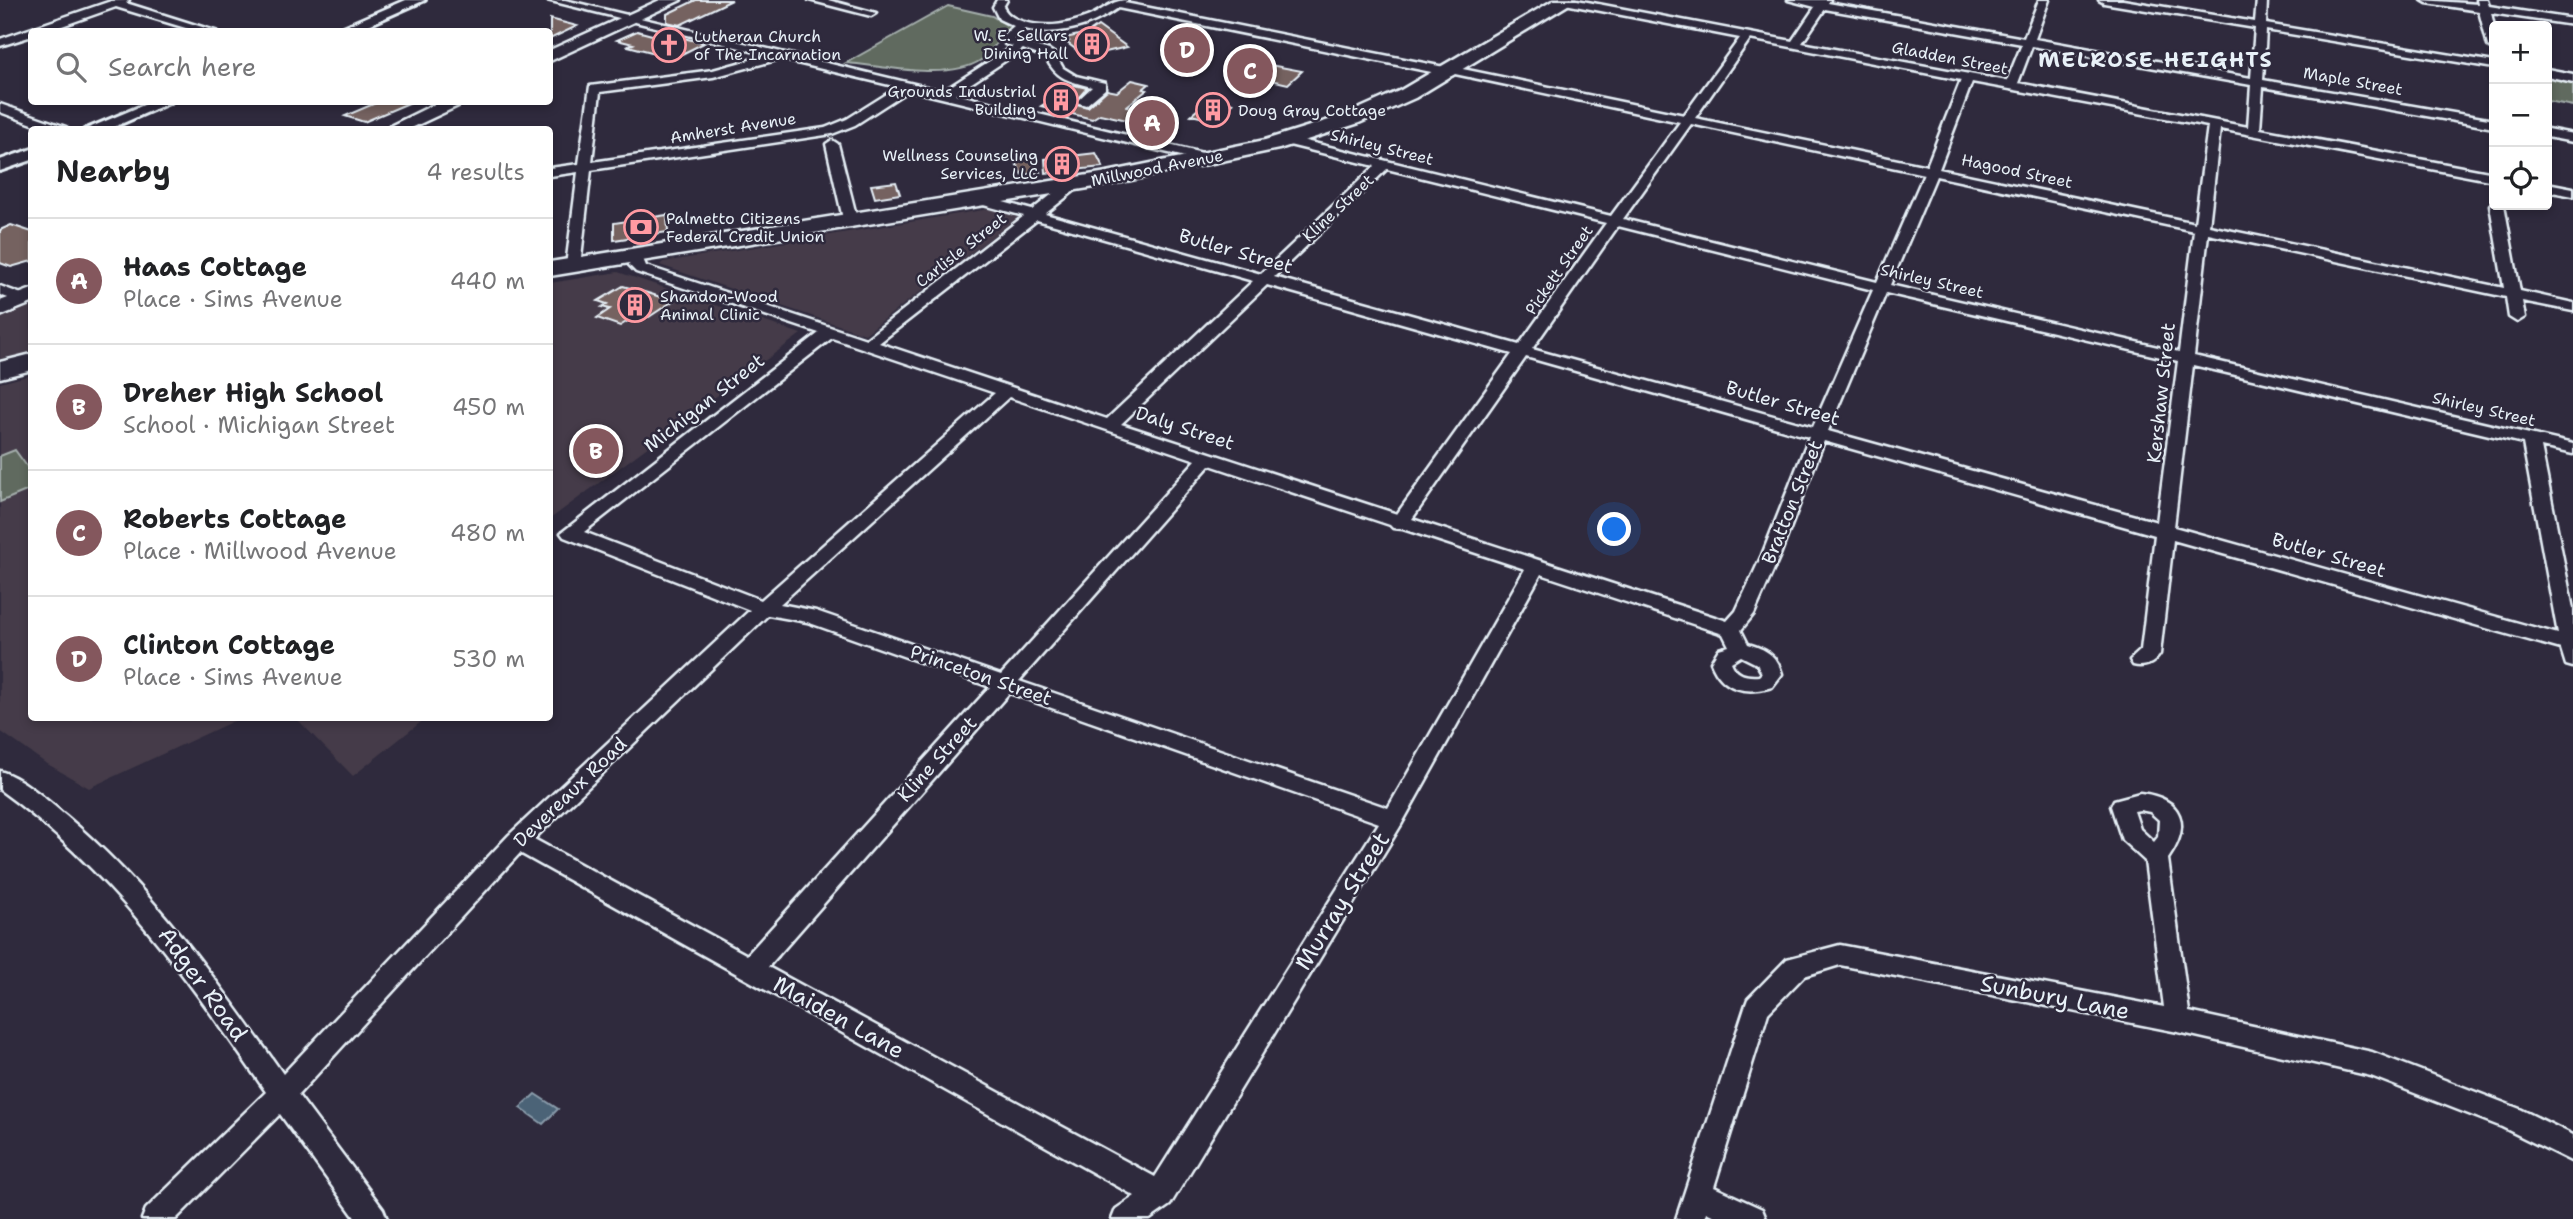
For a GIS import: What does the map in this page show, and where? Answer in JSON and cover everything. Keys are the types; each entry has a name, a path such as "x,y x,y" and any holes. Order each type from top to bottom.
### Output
{"main road":[{"path":"553,55 673,0"},
{"name":"Millwood Avenue","path":"553,269 851,223 1074,184 1210,159 1285,140 1353,119 1448,74 1566,1"},
{"path":"400,126 445,105"},
{"path":"0,309 27,297"},
{"path":"0,370 28,363"}],"street":[{"path":"349,28 418,0"},
{"path":"552,0 1210,159"},
{"path":"814,0 871,13"},
{"path":"1002,0 998,7 999,13 1009,21 1023,25 1069,26 1095,19 1116,6"},
{"name":"Maple Street","path":"1793,0 1823,3 2489,123"},
{"path":"2011,87 2044,0"},
{"path":"2104,0 2489,64"},
{"path":"2255,133 2262,0"},
{"path":"2427,0 2483,4 2573,22"},
{"path":"43,28 119,1 201,28"},
{"name":"Gladden Street","path":"1566,1 2255,133 2489,181"},
{"path":"1795,45 1823,3"},
{"path":"2483,4 2489,27"},
{"name":"Hagood Street","path":"1116,6 1448,74 1690,119 2573,307"},
{"path":"1023,25 1008,36 1009,42 1045,52 1058,70 1072,78 1101,86 1082,102"},
{"path":"0,30 19,36"},
{"path":"0,43 28,33"},
{"name":"Pickett Street","path":"1399,524 1747,36"},
{"path":"947,94 1021,47"},
{"path":"573,266 594,89 694,77 744,67 782,54"},
{"path":"2552,75 2573,78"},
{"name":"Bratton Street","path":"1731,629 1744,614 1772,555 1818,435 1931,172 1967,79"},
{"name":"Amherst Avenue","path":"553,173 828,131 851,121 909,85"},
{"path":"102,126 155,105"},
{"path":"0,107 51,126"},
{"path":"851,121 840,130 832,144 851,223"},
{"name":"Kershaw Street","path":"2140,660 2150,654 2187,358 2199,227 2214,125"},
{"path":"2552,134 2573,138"},
{"path":"788,138 832,144"},
{"name":"Shirley Street","path":"1285,140 1880,287 2573,449"},
{"path":"0,166 28,156"},
{"name":"Kline Street","path":"1110,425 1383,166"},
{"name":"Carlisle Street","path":"869,344 1074,184"},
{"path":"2552,188 2573,192"},
{"name":"Butler Street","path":"981,200 2166,531 2572,650"},
{"path":"2498,210 2516,317"},
{"name":"Daly Street","path":"636,257 636,265 641,269 1208,457 1399,524 1731,629"},
{"path":"0,290 27,297"},
{"name":"Michigan Street","path":"570,533 830,332"},
{"name":"Devereaux Road","path":"156,1219 282,1094 517,841 764,608 1007,390"},
{"path":"2530,438 2572,650"},
{"name":"Kline Street","path":"751,968 1208,457"},
{"name":"Princeton Street","path":"570,533 764,608 809,616 1392,819"},
{"name":"Murray Street","path":"1126,1219 1160,1195 1392,819 1536,567"},
{"path":"1731,629 1740,649"},
{"name":"Adger Road","path":"0,779 78,839 144,906 207,985 373,1219"},
{"name":"Maiden Lane","path":"517,841 1160,1195"},
{"path":"2156,857 2178,1021"},
{"name":"Sunbury Lane","path":"1694,1207 1757,1007 1796,967 1840,954 2178,1021 2372,1064 2511,1118 2573,1149"},
{"path":"1694,1207 1752,1219"}],"shaded area":[{"path":"989,209 1018,217 865,334 660,265 663,262"},
{"path":"618,272 801,334 553,517 553,283"},
{"path":"28,304 28,353 0,359 0,317"},
{"path":"28,376 28,721 234,721 89,788 44,762 0,731 0,383"},
{"path":"299,721 422,721 353,776"}],"green space":[{"path":"948,6 992,16 1011,28 981,60 952,70 916,70 846,63"},
{"path":"2552,79 2573,82 2573,106 2552,102"},
{"path":"15,450 28,468 28,490 0,502 0,456"}],"water":[{"path":"535,1094 558,1109 543,1124 520,1108"}],"building":[{"path":"696,0 732,0 680,25 667,22 667,14"},
{"path":"550,19 577,26 553,38 553,28 550,28"},
{"name":"W. E. Sellars Dining Hall","path":"1098,26 1127,47 1093,55 1088,52 1082,54 1066,42 1069,41 1065,38 1088,33"},
{"name":"Lutheran Church of The Incarnation","path":"637,31 667,39 667,34 704,43 682,54 667,56 628,46 633,44 617,40"},
{"path":"1188,44 1206,48 1188,61 1170,57"},
{"path":"1244,60 1302,71 1288,84 1232,71"},
{"path":"1132,80 1149,84 1143,89 1147,90 1127,106 1172,116 1159,127 1100,114 1092,119 1041,106 1074,85 1087,88 1074,103 1088,107 1107,90 1117,92"},
{"name":"Doug Gray Cottage","path":"1216,99 1233,103 1213,120 1191,115 1205,103 1210,104"},
{"path":"371,105 404,105 364,122 345,116"},
{"path":"1096,153 1103,167 1046,173 1045,159"},
{"path":"1033,158 1040,172 1022,175 1015,161"},
{"path":"896,182 900,194 875,198 871,185"},
{"name":"Palmetto Citizens Federal Credit Union","path":"667,215 668,232 614,240 614,223"},
{"path":"11,225 28,231 28,262 11,267 0,263 0,230"},
{"name":"Shandon-Wood Animal Clinic","path":"623,286 673,301 649,317 639,314 620,326 597,318 610,309 602,307 607,304 598,301"}],"place":[{"name":"W. E. Sellars Dining Hall","path":"1092,44"},
{"name":"Lutheran Church of The Incarnation","path":"669,45"},
{"name":"Clinton Cottage","path":"1187,50"},
{"name":"Roberts Cottage","path":"1250,71"},
{"name":"Grounds Industrial Building","path":"1061,100"},
{"name":"Doug Gray Cottage","path":"1213,110"},
{"name":"Haas Cottage","path":"1152,123"},
{"name":"Wellness Counseling Services, LLC","path":"1062,164"},
{"name":"Palmetto Citizens Federal Credit Union","path":"641,227"},
{"name":"Shandon-Wood Animal Clinic","path":"635,305"},
{"name":"Dreher High School","path":"596,451"}],"district":[{"name":"MELROSE HEIGHTS","path":"2156,60"}]}
